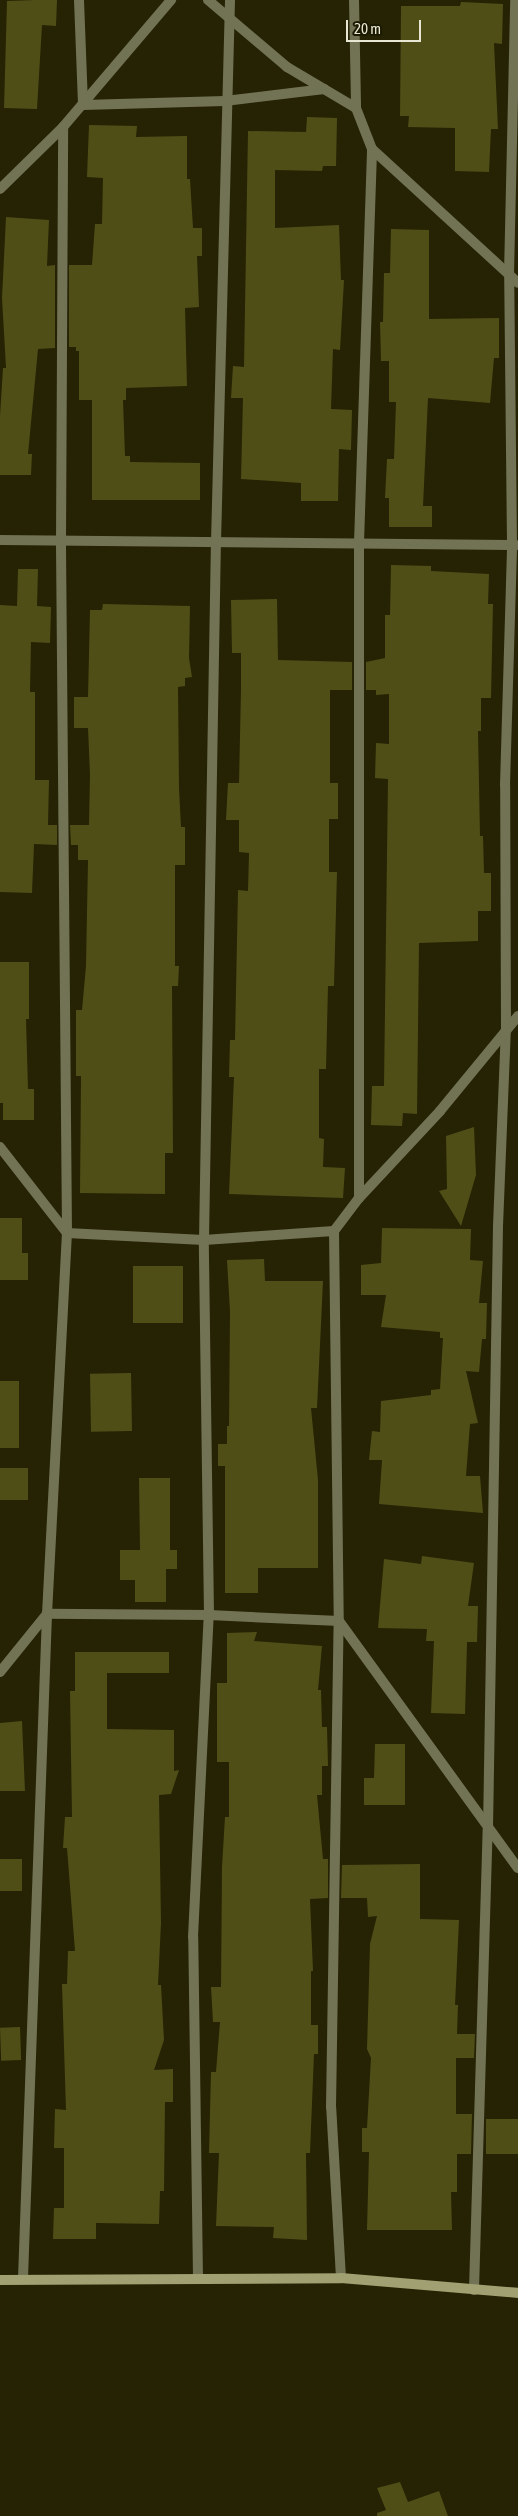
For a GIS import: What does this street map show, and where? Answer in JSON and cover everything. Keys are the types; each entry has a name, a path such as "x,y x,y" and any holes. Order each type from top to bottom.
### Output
{"street":[{"path":"79,0 82,105"},
{"path":"0,189 64,127 171,0"},
{"path":"208,0 287,67 356,108"},
{"path":"198,2278 193,1937 209,1614 204,1240 225,101 231,20 230,0"},
{"path":"354,0 356,108 372,149 359,543 359,1198"},
{"path":"474,2290 488,1829 498,1226 506,1028 505,785 515,545 509,274 516,0"},
{"path":"82,105 225,101 324,89"},
{"path":"23,2279 47,1614 67,1233 61,541 64,127"},
{"path":"372,149 518,283"},
{"path":"0,540 515,545"},
{"path":"341,2278 331,2107 340,1621 334,1231 359,1198 440,1111 506,1028 518,1016"},
{"path":"0,1147 67,1233 204,1240 334,1231"},
{"path":"47,1614 209,1614 340,1621"},
{"path":"0,1672 47,1614"},
{"path":"340,1621 488,1829 518,1868"},
{"path":"0,2280 341,2278 518,2293"}],"building":[{"path":"57,0 56,26 42,25 37,109 4,108 7,1"},
{"path":"461,2 503,4 502,44 494,43 498,129 491,129 489,172 455,171 455,128 408,127 409,116 400,116 401,6 460,6"},
{"path":"307,117 337,118 336,166 323,166 322,171 275,170 275,228 339,225 341,280 344,280 340,350 333,349 331,409 352,410 351,450 339,449 338,501 301,501 301,483 241,479 243,398 231,398 233,366 244,367 248,131 306,132"},
{"path":"89,125 137,126 136,137 187,136 187,179 190,179 193,228 202,228 202,256 197,256 199,307 185,308 187,386 126,388 126,400 123,400 125,456 130,456 130,462 200,463 200,500 92,500 92,400 79,400 79,351 76,351 76,347 69,347 69,265 92,265 95,224 102,224 103,178 87,177"},
{"path":"6,217 49,220 47,266 55,265 55,348 38,349 28,454 32,454 31,475 0,475 0,416 3,368 6,368 2,298"},
{"path":"391,229 429,230 429,319 499,318 499,358 494,358 490,403 428,398 423,506 432,506 432,527 389,527 389,498 385,498 387,459 394,459 396,402 389,402 389,361 381,361 380,322 383,322 384,273 390,273"},
{"path":"391,565 431,566 431,571 489,574 488,604 493,604 491,698 481,698 481,731 478,731 480,836 483,836 484,873 491,873 491,911 478,911 478,941 419,943 417,1114 403,1113 402,1126 371,1125 372,1086 384,1086 388,779 375,778 376,743 389,744 389,694 376,695 376,690 366,690 366,662 385,658 385,615 390,615"},
{"path":"18,569 38,569 37,606 51,607 50,643 31,642 30,692 35,692 35,780 49,780 48,825 57,825 57,845 34,844 32,893 0,892 0,605 17,606"},
{"path":"277,599 278,660 352,662 352,690 330,690 330,783 338,783 338,819 329,819 329,872 337,872 334,986 328,986 326,1069 319,1069 319,1138 324,1139 323,1167 345,1168 343,1198 229,1194 234,1077 229,1077 230,1040 235,1040 238,890 248,891 249,853 239,852 239,820 226,820 228,783 239,783 241,653 232,653 231,600"},
{"path":"103,604 190,606 189,658 192,677 185,678 185,686 178,687 179,788 181,827 185,827 185,865 175,865 175,966 179,966 178,986 172,986 173,1153 165,1153 165,1194 80,1193 81,1076 76,1076 76,1010 82,1010 86,966 88,860 78,860 78,845 71,845 70,825 89,825 90,775 88,728 74,728 74,697 88,697 90,610 102,610"},
{"path":"0,962 29,962 29,1019 26,1019 28,1089 34,1089 34,1120 3,1120 3,1103 0,1103"},
{"path":"474,1127 476,1175 461,1226 439,1191 447,1189 446,1136"},
{"path":"0,1218 22,1218 22,1253 28,1253 28,1280 0,1280"},
{"path":"382,1228 471,1229 470,1260 483,1261 479,1303 487,1303 486,1339 482,1339 479,1372 466,1371 478,1423 470,1424 466,1476 480,1476 483,1513 379,1504 382,1460 369,1460 372,1431 380,1432 381,1401 431,1395 431,1390 440,1389 443,1338 440,1338 440,1332 381,1327 386,1295 361,1295 361,1265 381,1263"},
{"path":"264,1259 265,1281 323,1281 317,1408 311,1408 318,1480 318,1568 258,1568 258,1593 225,1593 225,1466 218,1466 218,1444 227,1444 227,1426 229,1426 230,1312 227,1260"},
{"path":"133,1266 183,1266 183,1323 133,1323"},
{"path":"131,1373 132,1431 91,1432 90,1374"},
{"path":"0,1381 19,1381 19,1448 0,1448"},
{"path":"0,1468 28,1468 28,1500 0,1500"},
{"path":"139,1478 170,1478 170,1550 177,1550 177,1569 166,1569 166,1602 135,1602 135,1580 120,1580 120,1550 140,1550"},
{"path":"422,1556 474,1563 468,1606 478,1606 477,1642 467,1642 465,1714 431,1713 434,1641 426,1641 427,1629 378,1628 384,1559 421,1564"},
{"path":"257,1632 254,1641 322,1646 318,1690 321,1690 322,1727 327,1727 328,1766 322,1766 322,1795 317,1795 323,1859 328,1859 328,1898 310,1899 313,1971 311,1971 311,2025 318,2025 318,2054 314,2054 310,2153 306,2153 307,2240 273,2238 274,2227 216,2226 219,2153 209,2153 211,2072 216,2072 220,2022 213,2022 211,1987 221,1987 222,1867 225,1817 229,1817 229,1762 217,1762 217,1683 227,1683 227,1633"},
{"path":"75,1652 169,1652 169,1673 107,1673 107,1729 174,1730 174,1771 179,1770 171,1794 159,1795 161,1923 158,1985 161,1985 164,2040 154,2070 173,2069 173,2102 165,2102 164,2191 160,2191 159,2224 96,2223 96,2239 53,2239 54,2208 64,2208 64,2148 54,2148 55,2109 66,2110 62,1984 67,1984 68,1951 75,1951 67,1848 63,1848 65,1817 72,1817 70,1691 75,1691"},
{"path":"22,1721 25,1791 0,1791 0,1723"},
{"path":"375,1744 405,1744 405,1805 364,1805 364,1778 374,1778"},
{"path":"0,1859 22,1859 22,1891 0,1891"},
{"path":"420,1864 420,1919 459,1920 455,2005 458,2005 457,2034 475,2034 474,2058 456,2058 456,2114 472,2114 471,2154 457,2154 457,2192 451,2192 452,2230 367,2230 369,2152 362,2152 362,2128 367,2128 371,2058 367,2049 370,1944 377,1916 368,1917 367,1898 341,1898 342,1865"},
{"path":"20,2027 21,2060 1,2061 0,2028"},
{"path":"486,2119 518,2119 518,2154 486,2154"},
{"path":"400,2482 408,2502 439,2491 448,2516 377,2516 377,2513 386,2510 377,2488"}]}
